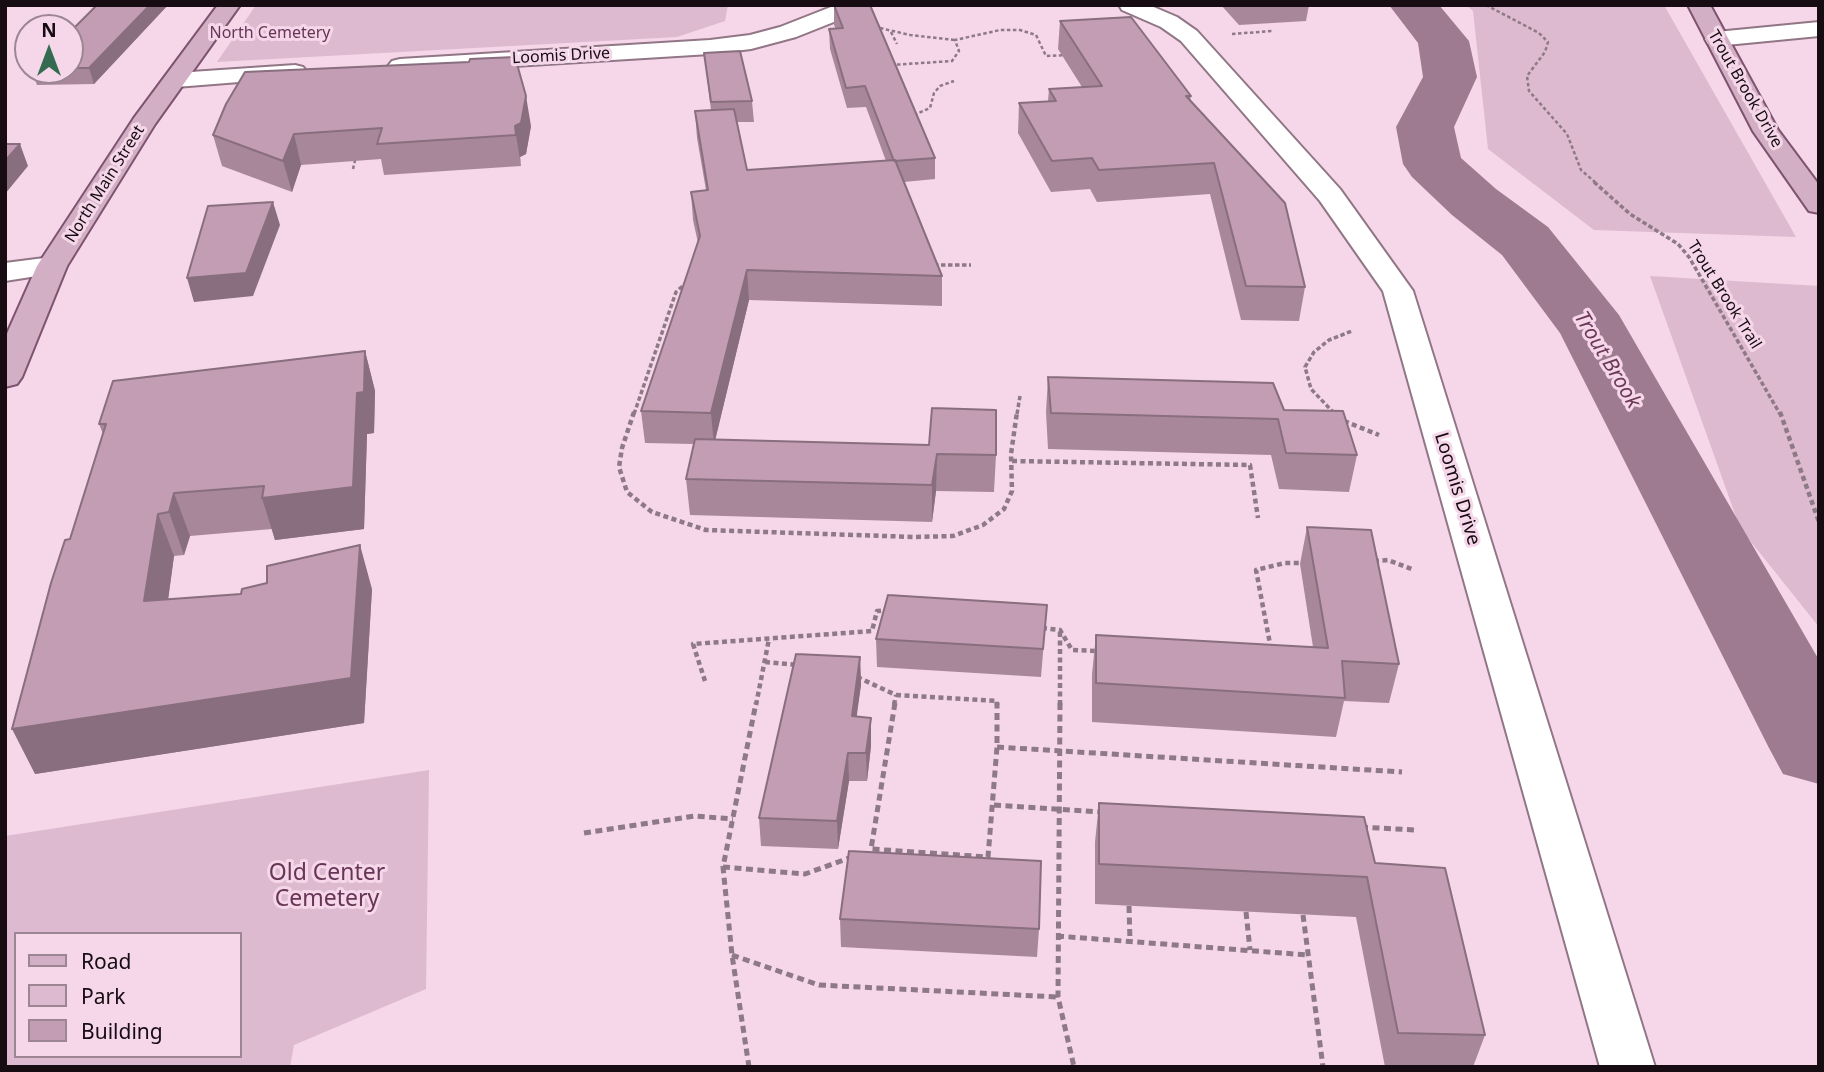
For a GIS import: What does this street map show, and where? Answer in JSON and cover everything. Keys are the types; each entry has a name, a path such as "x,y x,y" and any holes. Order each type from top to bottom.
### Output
{"main road":[{"name":"North Main Street","path":"5,377 52,266 143,123 229,5"},
{"name":"Trout Brook Drive","path":"1699,5 1766,131 1819,205"}],"street":[{"name":"Loomis Drive","path":"376,68 751,43 788,32 856,5"},
{"name":"Loomis Drive","path":"1130,5 1169,22 1189,36 1330,195 1398,291 1628,1067"},
{"path":"1716,39 1819,29"},
{"path":"176,80 321,71"},
{"path":"5,272 52,266"}],"path":[{"name":"Trout Brook Trail","path":"1486,5 1539,33 1548,42 1545,52 1527,76 1530,91 1567,134 1581,170 1630,214 1678,244 1696,267 1778,408 1819,522"},
{"path":"879,28 955,40 992,31 1020,30 1036,35 1046,56 1073,54"},
{"path":"890,31 897,44"},
{"path":"1221,35 1272,32"},
{"path":"891,73 887,65 952,61 959,51 955,40"},
{"path":"906,117 922,114 930,107 934,93 940,86 954,81"},
{"path":"353,169 360,144"},
{"path":"932,265 971,265"},
{"path":"690,279 676,292 622,448 619,467 627,492 652,512 706,530 953,536 983,525 1004,509 1012,491 1012,461 1020,396"},
{"path":"1352,331 1321,346 1314,352 1305,368 1311,389 1340,419 1379,435"},
{"path":"1012,461 1250,465 1258,518"},
{"path":"1362,561 1388,560 1414,570"},
{"path":"1273,658 1256,570 1285,563 1311,563"},
{"path":"705,681 693,644 872,631 877,611 890,610"},
{"path":"1038,627 1060,630"},
{"path":"1060,630 1072,650 1112,652"},
{"path":"1060,630 1058,997 1074,1067"},
{"path":"749,1067 732,955 723,867 769,639"},
{"path":"765,662 802,665"},
{"path":"723,867 805,874 872,849 988,857 994,806 997,701 896,695 850,674"},
{"path":"872,849 896,695"},
{"path":"997,747 1402,772"},
{"path":"994,806 1114,812"},
{"path":"584,834 695,816 733,819"},
{"path":"1347,826 1415,830"},
{"path":"1129,906 1130,941"},
{"path":"1245,912 1250,950"},
{"path":"1303,915 1324,1067"},
{"path":"1057,936 1308,955"},
{"path":"732,955 819,985 1058,997"}],"green space":[{"name":"North Cemetery","path":"256,5 728,5 725,21 677,37 217,62"},
{"path":"1466,5 1664,5 1796,237 1594,230 1488,149 1473,11"},
{"path":"1650,276 1819,286 1819,627 1740,528"},
{"name":"Old Center Cemetery","path":"429,770 426,989 294,1045 290,1067 5,1067 5,836"}],"building":[{"path":"97,5 150,5 89,68 84,68 84,18"},
{"path":"834,5 870,5 935,158 894,161 865,86 846,88 829,29 843,28"},
{"path":"1131,17 1191,96 1186,96 1285,203 1305,287 1246,286 1214,163 1099,170 1092,158 1052,161 1019,103 1056,101 1049,89 1102,86 1060,21"},
{"path":"740,51 752,101 711,102 704,53"},
{"path":"515,57 526,96 521,123 515,126 516,135 377,144 382,128 294,134 283,161 213,135 226,104 245,72 469,62 470,59"},
{"path":"734,109 747,170 895,160 942,276 747,270 711,413 641,411 700,236 691,192 708,190 695,111"},
{"path":"5,144 20,144 5,161"},
{"path":"273,202 246,273 187,278 208,206"},
{"path":"365,351 364,392 357,393 353,487 262,498 264,486 174,493 169,512 158,514 144,601 241,594 242,589 267,583 267,566 360,545 351,678 12,729 51,583 65,540 70,539 106,424 99,424 113,381"},
{"path":"1048,377 1273,383 1284,410 1343,411 1357,455 1286,453 1278,419 1051,413"},
{"path":"932,408 996,410 996,455 937,454 932,485 686,479 695,439 929,445"},
{"path":"1307,527 1371,530 1399,664 1342,661 1345,698 1096,683 1096,635 1328,648"},
{"path":"888,595 1047,605 1043,649 876,639"},
{"path":"796,654 860,657 852,716 871,718 866,753 848,753 837,821 759,818"},
{"path":"1099,803 1364,817 1375,863 1445,868 1485,1035 1398,1033 1367,877 1099,864"},
{"path":"849,851 1041,861 1039,929 840,919"}],"waterway":[{"name":"Trout Brook","path":"1413,5 1443,41 1450,77 1425,127 1433,164 1474,202 1525,241 1594,330 1819,748"}]}
